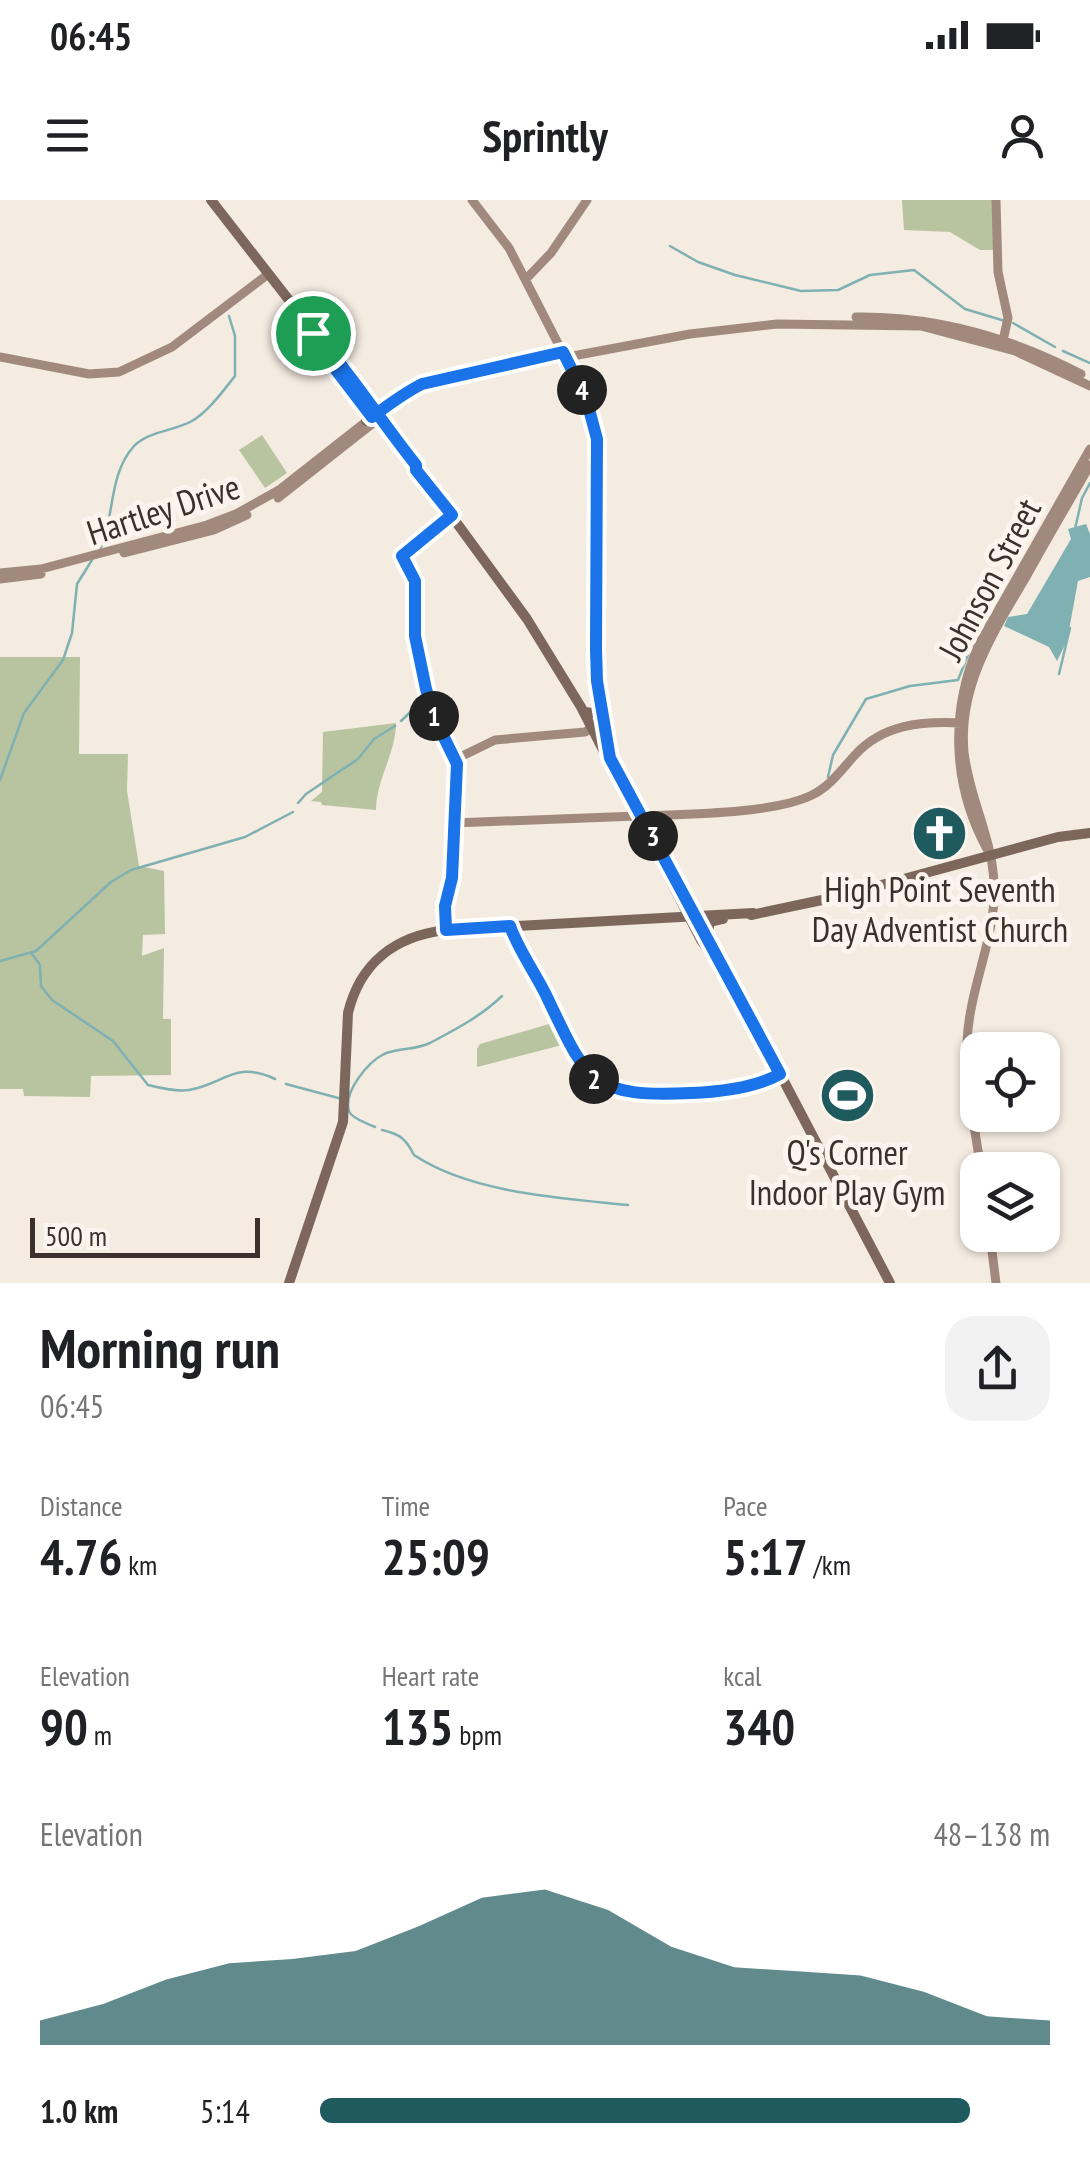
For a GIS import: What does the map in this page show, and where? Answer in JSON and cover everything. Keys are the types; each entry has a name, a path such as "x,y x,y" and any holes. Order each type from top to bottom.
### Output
{"main road":[{"path":"211,200 467,532 527,619 584,712 682,900 707,936 890,1283"},
{"path":"374,416 377,406 390,408"},
{"path":"374,416 390,408"},
{"path":"584,712 594,714 601,706 610,758"},
{"path":"592,730 714,962 720,966"},
{"path":"707,936 710,922 818,901 1090,833"},
{"path":"658,918 679,913 682,900"},
{"path":"289,1283 343,1122 352,996 374,960 388,948 416,935 446,930 753,913"},
{"path":"693,916 723,919"}],"street":[{"path":"456,759 495,740 592,730 601,718 596,649 597,439 589,404 526,279 497,229 472,200"},
{"path":"526,279 551,254 587,200"},
{"path":"996,200 998,272 1007,312 1002,343"},
{"path":"0,357 92,374 119,372 172,347 267,275"},
{"name":"Hartley Drive","path":"0,576 30,577 236,514 279,490 374,416 427,386 709,324 774,318 904,318 956,326 1052,359 1090,382"},
{"name":"Johnson Street","path":"977,1152 967,1042 970,1010 993,908 990,855 966,762 961,722 967,676 978,646 1090,449"},
{"name":"Johnson Street","path":"961,722 984,649 1090,465"},
{"path":"446,930 444,912 452,878 456,759 436,721 420,667 414,626 415,581 403,560 405,552 452,515"},
{"path":"454,824 707,812 798,800 828,784 863,747 882,734 916,723 961,722"},
{"path":"510,926 574,1053 598,1082 644,1095 697,1093 764,1082 780,1074"},
{"path":"992,1252 996,1283"}],"green space":[{"path":"902,200 994,200 994,250 980,250 950,232 904,230"},
{"path":"262,435 287,473 265,488 239,450"},
{"path":"0,657 80,657 79,754 128,754 127,791 139,866 164,871 165,934 143,935 142,956 164,948 163,1019 171,1019 171,1075 91,1076 90,1097 24,1096 23,1089 0,1089"},
{"path":"396,723 376,810 311,801 322,792 323,732"},
{"path":"556,1022 566,1044 477,1067 480,1044"}],"water":[{"path":"1086,524 1090,534 1090,577 1078,581 1067,641 1057,661 1049,647 1004,626 1008,617 1027,614 1071,539 1068,529"}],"waterway":[{"path":"670,246 698,262 735,275 801,291 838,290 870,275 914,270 965,309 1005,321"},
{"path":"100,550 120,470 134,446 198,417 235,376 235,336 229,316"},
{"path":"1013,323 1055,347"},
{"path":"1063,351 1090,363"},
{"path":"1075,529 1090,483"},
{"path":"0,780 24,713 63,660 72,633 77,584 92,560"},
{"path":"828,777 833,755 866,699 910,686 958,680 981,622 988,621"},
{"path":"1059,674 1070,628"},
{"path":"401,721 424,699"},
{"path":"298,803 395,726"},
{"path":"0,961 36,951 111,882 131,870 245,837 293,812"},
{"path":"32,954 40,965 41,986 52,1000 113,1041 148,1085 189,1090 249,1072 275,1079"},
{"path":"375,1127 353,1116 348,1103 358,1078 371,1064 384,1054 430,1043 502,996"},
{"path":"286,1084 342,1099"},
{"path":"382,1130 402,1138 414,1155 462,1178 517,1192 628,1205"}],"place":[{"name":"High Point Seventh Day Adventist Church","path":"940,833"},
{"name":"Q's Corner Indoor Play Gym","path":"847,1096"}],"route":[{"path":"313,333 314,341 372,417 377,413 407,392 422,384 427,386 485,368 563,352 586,398 597,439 597,681 610,758 780,1074 764,1082 697,1093 644,1095 598,1082 574,1053 510,926 446,930 457,764 436,721 420,667 415,636 415,581 402,556 452,515 416,470 416,465 396,440 377,413 347,373 313,333"}]}
